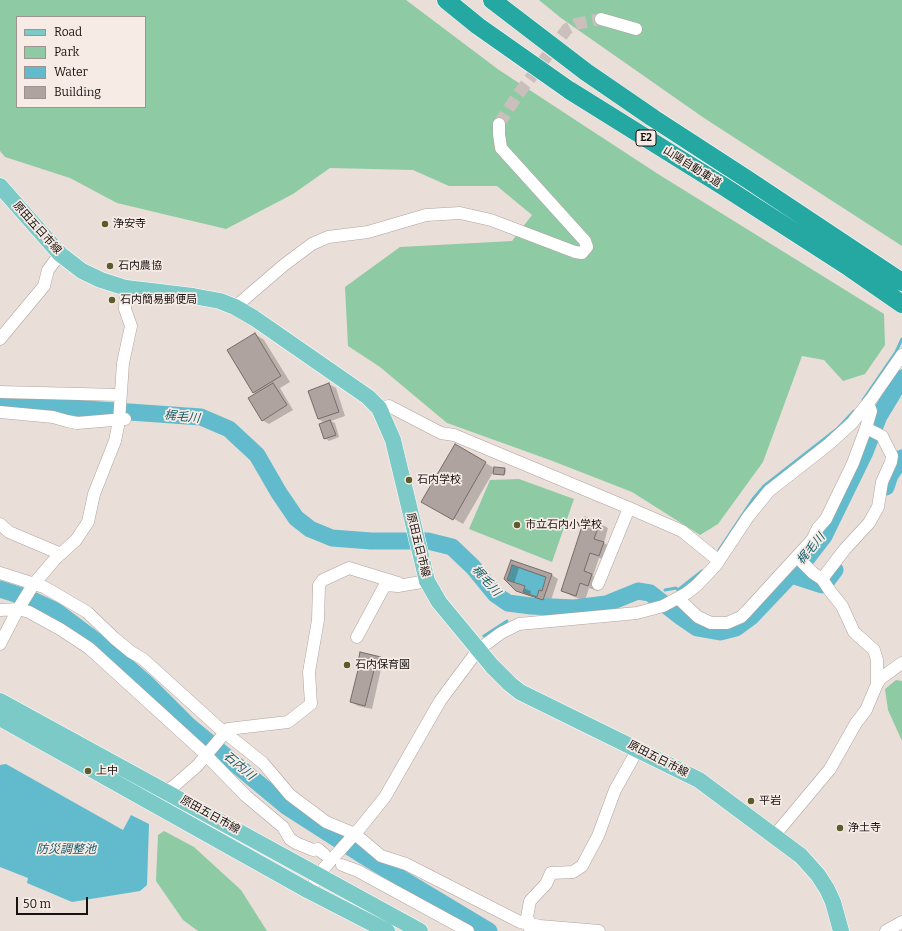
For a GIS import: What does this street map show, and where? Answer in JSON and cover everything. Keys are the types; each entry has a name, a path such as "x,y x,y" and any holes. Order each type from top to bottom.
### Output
{"highway":[{"name":"山陽自動車道","path":"446,0 478,26 569,90 855,261 902,282"},
{"name":"山陽自動車道","path":"492,0 586,72 855,261 902,304"}],"main road":[{"name":"原田五日市線","path":"0,186 60,254 82,271 101,280 126,288 193,296 220,301 235,307 254,318 368,397 379,408 393,440 416,542 427,581 439,602 478,650 501,675 520,692 699,780 801,856 818,875 827,889 833,902 841,931"},
{"name":"原田五日市線","path":"0,701 420,931"},
{"name":"原田五日市線","path":"0,718 310,891 387,931"}],"street":[{"path":"601,19 636,29"},
{"path":"235,307 284,265 312,244 328,237 368,232 426,215 460,213 491,220 575,252 582,253 587,247 585,241 501,148 499,124"},
{"path":"0,340 44,286 48,270 60,254"},
{"path":"0,644 19,608 34,585 61,554 76,540 88,522 94,494 115,441 121,419 120,396 123,363 132,326 125,309 126,288"},
{"path":"310,891 328,855 353,835 385,797 440,701 478,650 501,633 519,624 644,612 676,599 697,585 707,576 719,561 748,517 769,491 841,434 852,423 868,404 902,355"},
{"path":"0,392 120,396"},
{"path":"676,599 705,621 720,623 734,620 746,612 801,562 818,528 826,519 853,463 867,429 871,411 868,404"},
{"path":"379,408 389,406 441,433 454,435 629,508 682,532 719,561"},
{"path":"0,412 53,417 77,423 121,419"},
{"path":"824,581 853,540 869,523 878,507 883,478 892,459 891,453 881,435 867,429"},
{"path":"598,584 629,508"},
{"path":"0,524 9,532 61,554"},
{"path":"801,562 824,581 842,606 854,632 874,650 877,660 877,684"},
{"path":"166,791 186,776 228,729 288,722 311,704 309,672 318,620 319,585 323,580 349,568 398,582 398,586"},
{"path":"0,573 46,589 93,616 112,637 143,659 224,734 264,765 284,790 296,800 326,822 353,835 385,858 406,864 530,928 600,931"},
{"path":"357,637 386,585 398,586 427,581"},
{"path":"0,610 19,608 29,612 89,648 207,754 246,796 283,827 293,841 314,850 318,849 328,855"},
{"path":"774,836 830,769 856,723 867,707 881,678 902,663"},
{"path":"530,928 527,916 530,901 546,884 551,873 573,872 582,866 598,836 615,790 638,749"},
{"path":"342,866 358,871 468,931"},
{"path":"886,931 902,922"}],"green space":[{"path":"0,0 406,0 499,70 658,174 884,314 885,345 865,374 843,381 824,360 802,356 763,462 718,524 700,535 632,492 550,460 447,423 380,367 348,346 345,287 400,247 512,241 532,215 497,186 449,186 413,170 330,168 293,194 226,229 117,203 70,178 5,157 0,151"},
{"path":"539,0 902,0 902,246 704,118 561,18"},
{"path":"519,479 574,499 552,562 469,529 490,480"},
{"path":"896,680 902,681 902,741 888,710 885,689"},
{"path":"164,831 194,847 241,890 267,931 198,931 183,920 156,881 158,835"}],"water":[{"path":"512,565 546,577 542,591 539,591 537,597 523,592 525,586 507,580"},
{"name":"防災調整池","path":"6,764 123,830 131,815 149,824 147,885 140,891 72,902 27,883 28,878 0,867 0,765"}],"building":[{"path":"255,333 281,376 253,393 227,350"},
{"path":"273,383 287,405 262,421 248,398"},
{"path":"329,383 339,412 318,419 308,391"},
{"path":"330,420 336,435 324,439 319,424"},
{"path":"455,444 486,462 453,520 421,502"},
{"path":"494,467 505,468 504,475 493,474"},
{"path":"585,517 600,522 594,539 604,542 599,556 590,553 584,571 592,574 588,586 580,583 576,596 561,591"},
{"path":"511,560 552,574 543,600 516,591 504,579","holes":["512,565 546,577 542,591 539,590 537,597 523,592 525,586 507,580"]},
{"path":"360,652 381,657 378,667 375,666 365,706 350,702 360,662 358,662"}],"waterway":[{"path":"863,400 896,352 902,339"},
{"name":"梶毛川","path":"0,403 201,417 229,429 257,455 279,493 296,518 310,529 332,538 371,541 428,541 452,547 473,567 495,594 508,603 531,606 574,608 606,604 638,591 650,593 697,628 720,632 736,628 751,617 807,558 824,536 865,452 879,416 902,378"},
{"path":"719,550 753,499 764,486 837,429 854,411"},
{"path":"886,487 890,475 902,458"},
{"path":"791,575 822,585 835,570"},
{"path":"665,590 676,588 678,590 702,571"},
{"name":"石内川","path":"0,589 28,598 56,611 108,650 147,684 188,725 286,806 364,856 489,931"},
{"path":"484,636 507,621"}],"tunnel":[{"path":"499,124 517,96 567,29 576,24 601,19"}],"place":[{"name":"浄安寺","path":"105,224"},
{"name":"石内農協","path":"110,266"},
{"name":"石内簡易郵便局","path":"112,300"},
{"name":"石内学校","path":"409,480"},
{"name":"市立石内小学校","path":"517,525"},
{"name":"石内保育園","path":"347,665"},
{"name":"上中","path":"88,771"},
{"name":"平岩","path":"751,801"},
{"name":"浄土寺","path":"840,828"}]}
